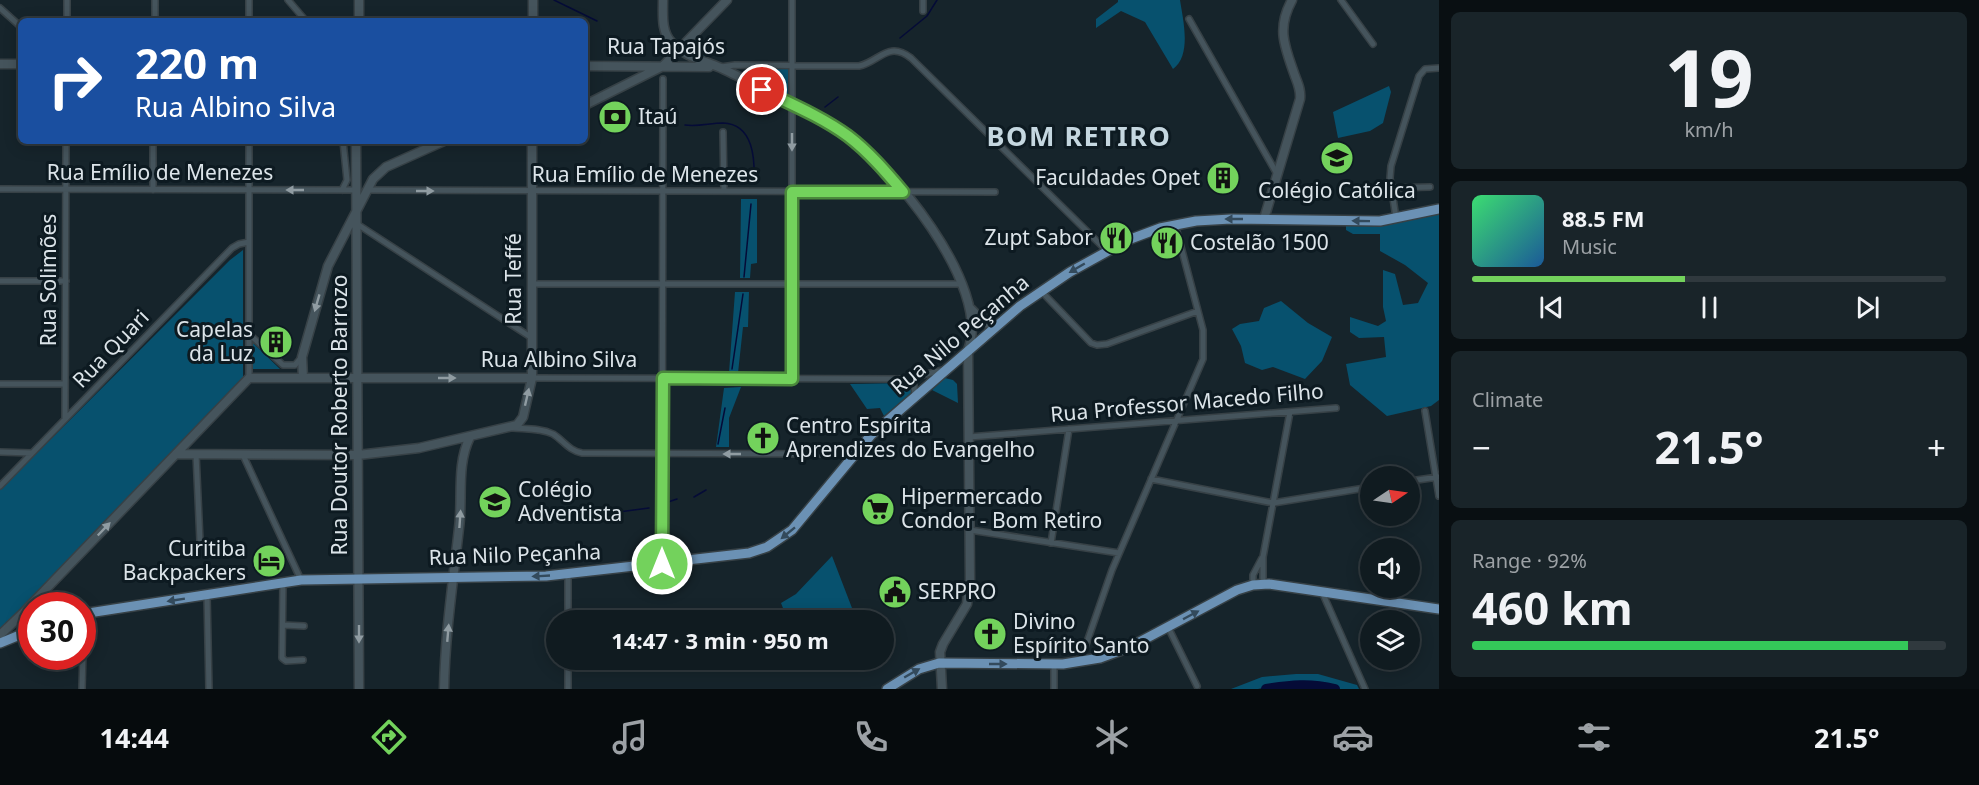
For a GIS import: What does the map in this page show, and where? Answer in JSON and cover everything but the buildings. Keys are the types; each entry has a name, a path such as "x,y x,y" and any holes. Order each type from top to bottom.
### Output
{"main road":[{"path":"358,18 359,0"},
{"path":"533,0 533,18"},
{"path":"663,0 663,20 666,33 680,50 693,58 719,67 830,124 852,139 876,161 941,241 963,284 971,308 973,335 968,351 969,597 964,611 943,644 939,663 942,689"},
{"path":"588,104 663,66 728,0"},
{"path":"1264,219 1300,99 1299,88 1282,35 1289,2"},
{"path":"0,64 18,64"},
{"name":"Rua Tapajós","path":"588,66 719,67"},
{"path":"624,66 629,75 627,84"},
{"name":"Rua Doutor Roberto Barrozo","path":"356,144 357,211 352,226 358,378 359,689"},
{"path":"357,211 366,190 381,170 437,144"},
{"name":"Rua Teffé","path":"523,417 532,378 532,144"},
{"path":"357,179 361,187 366,190"},
{"name":"Rua Nilo Peçanha","path":"96,612 301,580 568,574 740,555 758,550 778,540 800,522 871,435 945,370 1041,291 1107,251 1137,236 1175,224 1219,219 1373,221 1439,209"},
{"path":"303,378 302,357 328,266 352,226"},
{"path":"971,308 980,320 998,325"},
{"path":"43,592 249,378"},
{"name":"Rua Albino Silva","path":"249,378 532,378"},
{"path":"176,454 358,455 419,448 511,428 517,425 523,417"},
{"path":"444,689 460,519 462,469 465,448 470,437"},
{"path":"456,440 460,446 462,469"},
{"path":"891,688 919,669 939,663 1080,663 1120,651 1237,590 1253,585 1263,584 1439,609"},
{"path":"0,634 18,618"},
{"path":"0,643 18,636"}],"street":[{"path":"67,0 67,18"},
{"path":"155,0 155,18"},
{"path":"249,0 249,18"},
{"path":"288,0 303,18"},
{"path":"792,0 792,379"},
{"path":"923,0 923,11"},
{"path":"1341,0 1373,44"},
{"path":"0,8 18,24"},
{"path":"1189,19 1278,176"},
{"name":"Rua Tapajós","path":"719,67 858,66 870,62 885,52 903,52 1107,251"},
{"name":"Rua Tapajós","path":"747,65 747,82"},
{"path":"1396,218 1391,188 1391,166 1418,79 1425,69 1439,68"},
{"path":"662,564 663,79"},
{"path":"723,132 724,191"},
{"name":"Rua Solimões","path":"65,419 66,144"},
{"path":"153,144 153,190"},
{"path":"249,144 249,378"},
{"path":"342,190 347,180 343,144"},
{"path":"1391,188 1430,187"},
{"name":"Rua Emílio de Menezes","path":"0,189 357,190"},
{"name":"Rua Emílio de Menezes","path":"366,190 995,192"},
{"path":"1080,663 1104,588 1203,359 1204,340 1198,311 1175,224"},
{"path":"352,226 532,338"},
{"name":"Rua Quari","path":"0,486 232,248 249,242"},
{"path":"0,281 66,281"},
{"path":"532,284 963,284"},
{"path":"1041,291 1087,339 1097,345 1107,344 1198,311"},
{"path":"249,334 283,365 295,365 302,357"},
{"name":"Rua Albino Silva","path":"532,378 906,379 945,370"},
{"path":"906,379 914,385 915,396"},
{"path":"0,384 65,384"},
{"name":"Rua Professor Macedo Filho","path":"969,437 1336,408"},
{"path":"1425,411 1439,496"},
{"path":"1263,584 1263,557 1290,412"},
{"path":"523,417 534,429"},
{"path":"511,428 534,429 552,434 577,452 854,454"},
{"path":"1051,543 1069,429"},
{"path":"0,452 33,453"},
{"path":"196,454 200,541"},
{"path":"243,454 301,580"},
{"path":"1420,480 1437,477"},
{"path":"1151,478 1273,503 1360,490"},
{"path":"970,530 1119,553"},
{"path":"1253,585 1253,575 1263,557"},
{"path":"568,574 568,610"},
{"path":"283,582 282,658 286,661 303,660"},
{"path":"1322,592 1365,689"},
{"path":"207,595 209,689"},
{"path":"282,625 304,626"},
{"path":"1168,627 1197,686"},
{"path":"1054,664 1054,689"},
{"path":"82,670 82,689"},
{"path":"568,670 568,689"}],"shaded area":[{"path":"1118,0 1180,0 1185,37 1183,55 1173,69 1145,22 1121,11 1096,28 1096,19"},
{"path":"694,40 703,44 708,59 684,50"},
{"path":"757,69 789,69 789,96 754,79 752,74"},
{"path":"1389,86 1391,92 1383,123 1370,131 1338,138 1333,112"},
{"path":"741,199 757,199 757,263 751,264 750,278 740,278"},
{"path":"1439,213 1439,400 1431,406 1387,416 1350,385 1346,364 1386,357 1384,337 1359,338 1350,332 1350,317 1378,326 1386,321 1383,307 1383,270 1395,274 1403,305 1418,303 1428,283 1405,265 1380,251 1380,234 1353,234 1346,230 1346,225 1381,225"},
{"path":"243,250 243,377 36,592 18,592 18,611 0,630 0,490 230,260"},
{"path":"735,292 749,292 748,327 743,327 738,373 729,373"},
{"path":"1281,301 1308,323 1332,337 1322,361 1305,379 1273,367 1262,370 1245,363 1241,346 1232,329 1240,324 1259,321 1264,308"},
{"path":"253,343 280,369 253,369"},
{"path":"945,378 957,384 958,403 932,390"},
{"path":"906,383 912,387 912,392 884,416 880,408 867,409 850,384"},
{"path":"741,387 729,418 729,447 716,447 724,388"},
{"path":"832,556 853,610 784,610 781,603 796,594"},
{"path":"1318,674 1357,685 1359,689 1272,689 1270,686 1258,689 1231,689 1262,677"}],"waterway":[{"path":"554,0 597,21"},
{"path":"900,38 927,16 937,0"},
{"path":"825,107 838,97"},
{"path":"685,125 723,123 741,130 747,136 753,154 754,183"},
{"path":"744,277 751,204"},
{"path":"732,369 743,294"},
{"path":"718,444 725,408"},
{"path":"694,497 706,490"},
{"path":"668,502 677,499"},
{"path":"578,519 649,508"},
{"path":"1266,689 1300,685 1335,689"}],"place":[{"name":"Itaú","path":"615,117"},
{"name":"Colégio Católica","path":"1337,158"},
{"name":"Faculdades Opet","path":"1223,178"},
{"name":"Zupt Sabor","path":"1116,238"},
{"name":"Costelão 1500","path":"1167,243"},
{"name":"Capelas da Luz","path":"276,342"},
{"name":"Centro Espírita Aprendizes do Evangelho","path":"763,438"},
{"name":"Colégio Adventista","path":"495,502"},
{"name":"Hipermercado Condor - Bom Retiro","path":"878,509"},
{"name":"Curitiba Backpackers","path":"269,561"},
{"name":"SERPRO","path":"895,592"},
{"name":"Divino Espírito Santo","path":"990,634"}],"district":[{"name":"BOM RETIRO","path":"1079,137"}],"route":[{"path":"662,564 663,378 792,379 792,192 903,192 876,161 847,135 762,90"}]}
